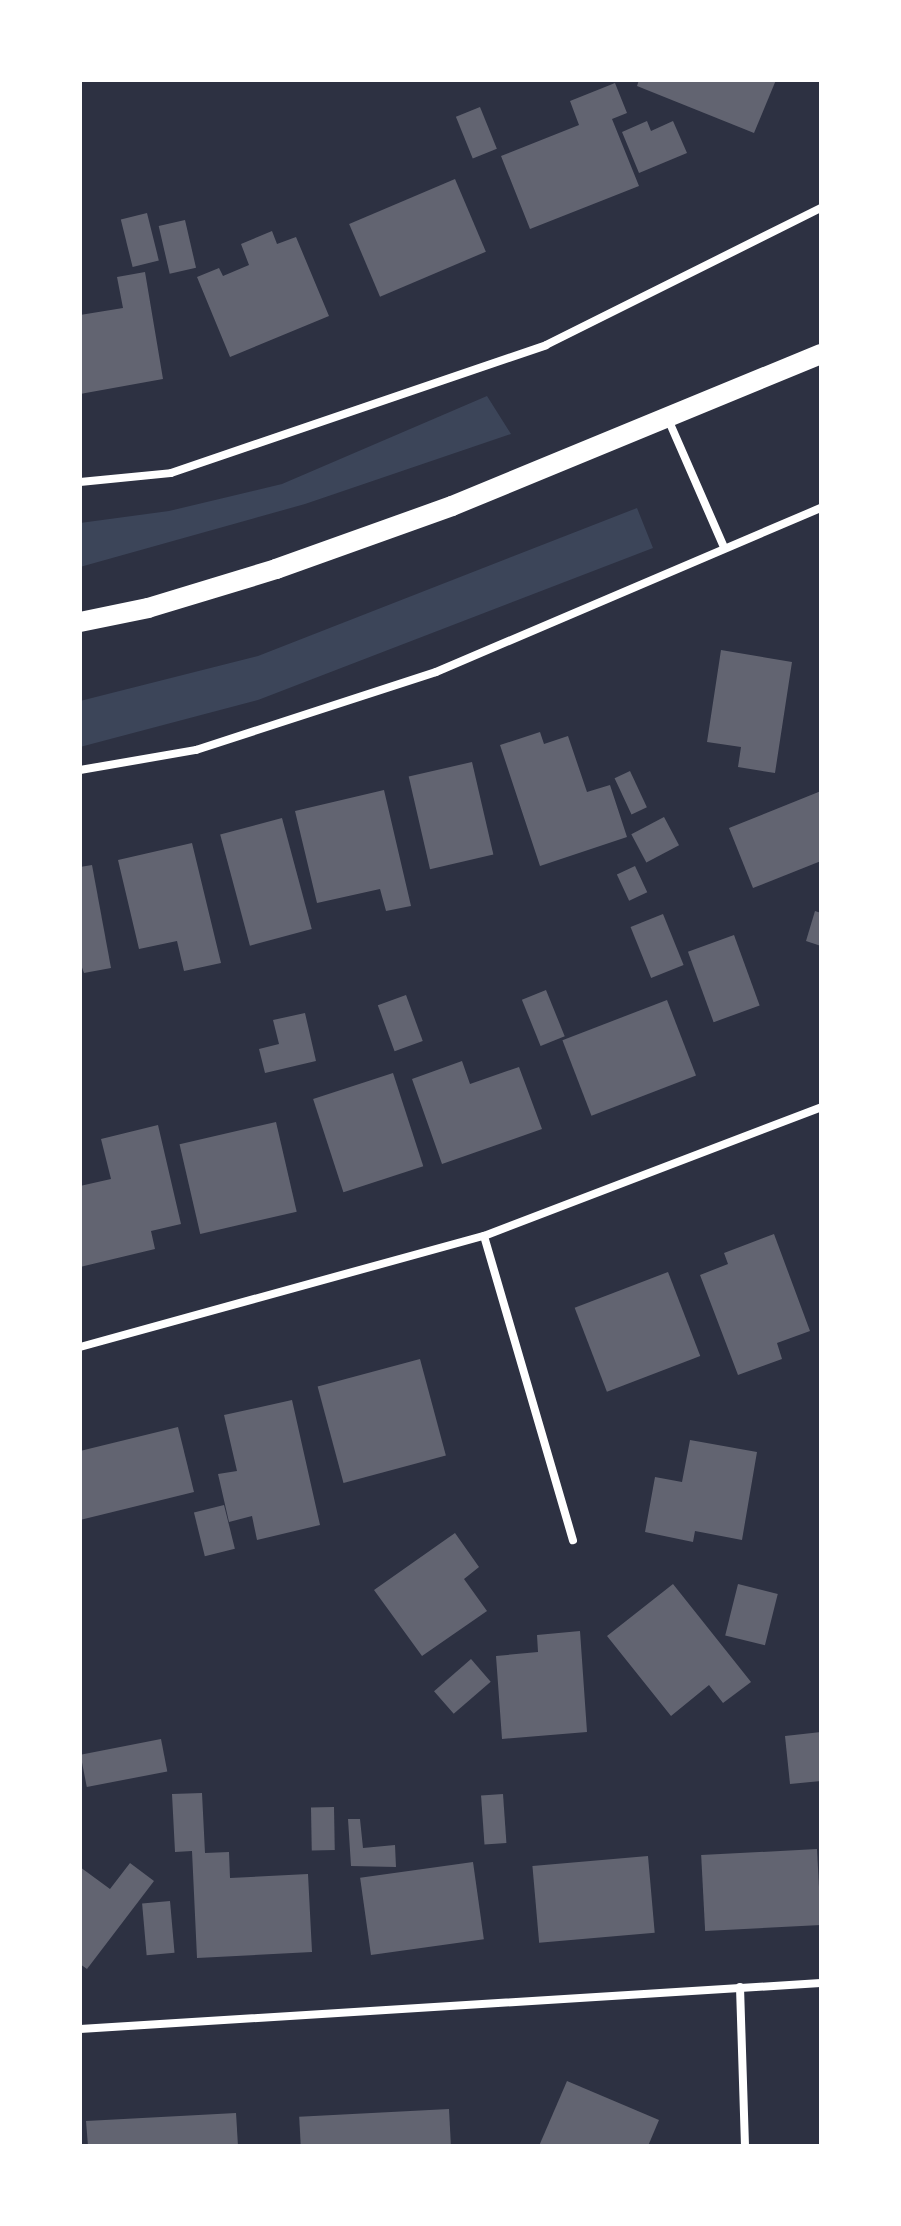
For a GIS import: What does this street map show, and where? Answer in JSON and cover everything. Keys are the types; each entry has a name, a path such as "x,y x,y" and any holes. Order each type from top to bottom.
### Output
{"main road":[{"path":"80,622 148,608 276,569 452,506 821,354"}],"street":[{"path":"80,482 171,473 546,345 821,208"},
{"path":"668,419 724,547"},
{"path":"80,770 196,750 436,672 821,508"},
{"path":"80,1347 484,1236 821,1107"},
{"path":"484,1236 573,1540"},
{"path":"80,2029 821,1983"},
{"path":"740,1987 745,2146"}],"shaded area":[{"path":"487,396 511,434 305,504 80,567 80,523 169,511 282,484"},
{"path":"637,508 653,548 258,700 80,747 80,701 258,656"}],"building":[{"path":"639,80 776,80 754,133 637,86"},
{"path":"615,83 627,113 612,119 639,186 530,229 501,156 579,125 570,101"},
{"path":"480,107 497,149 473,158 456,117"},
{"path":"647,121 651,131 673,121 687,153 639,173 622,132"},
{"path":"455,179 486,252 380,297 349,224"},
{"path":"147,213 159,261 133,267 121,220"},
{"path":"185,220 196,268 170,274 159,226"},
{"path":"272,231 277,244 296,237 329,316 230,357 197,277 219,268 223,276 249,265 241,244"},
{"path":"145,272 163,379 80,394 80,315 123,308 117,277"},
{"path":"721,650 792,662 775,773 738,767 741,747 707,742"},
{"path":"540,732 544,744 568,736 587,792 610,785 627,837 540,866 500,745"},
{"path":"472,762 493,855 430,869 409,777"},
{"path":"630,771 647,807 631,814 615,778"},
{"path":"384,790 411,906 386,911 380,889 317,903 295,811"},
{"path":"821,791 821,861 753,888 729,828"},
{"path":"664,817 679,845 646,863 631,834"},
{"path":"282,818 312,929 250,946 220,835"},
{"path":"192,843 221,963 184,971 177,941 139,949 118,860"},
{"path":"92,865 111,968 84,973 80,962 80,867"},
{"path":"635,866 647,892 629,901 617,874"},
{"path":"815,911 821,913 821,946 806,941"},
{"path":"663,914 684,965 651,978 631,927"},
{"path":"734,935 760,1005 714,1022 688,952"},
{"path":"546,990 565,1036 541,1046 522,1000"},
{"path":"406,995 423,1041 395,1051 378,1005"},
{"path":"667,1000 696,1076 591,1116 562,1040"},
{"path":"305,1013 316,1061 265,1073 259,1049 279,1044 273,1020"},
{"path":"462,1061 470,1084 519,1067 542,1129 442,1164 412,1079"},
{"path":"393,1073 423,1166 343,1192 313,1099"},
{"path":"276,1122 297,1212 200,1234 180,1144"},
{"path":"158,1125 181,1224 151,1231 155,1249 80,1267 80,1186 111,1179 101,1139"},
{"path":"774,1234 810,1331 777,1343 782,1359 738,1375 700,1275 728,1264 724,1253"},
{"path":"668,1272 700,1356 607,1392 575,1308"},
{"path":"420,1359 446,1456 343,1483 318,1386"},
{"path":"292,1400 320,1525 257,1540 252,1516 229,1522 218,1474 237,1471 224,1415"},
{"path":"178,1427 194,1492 80,1520 80,1451"},
{"path":"690,1440 757,1452 742,1540 695,1531 693,1542 645,1532 655,1477 682,1482"},
{"path":"224,1505 235,1549 205,1556 194,1512"},
{"path":"455,1533 479,1567 464,1579 487,1611 422,1656 374,1590"},
{"path":"673,1584 751,1682 723,1703 709,1685 671,1716 607,1636"},
{"path":"738,1584 778,1594 765,1645 725,1635"},
{"path":"580,1631 587,1732 502,1739 496,1656 538,1652 537,1635"},
{"path":"471,1659 491,1682 454,1714 434,1691"},
{"path":"821,1732 821,1781 790,1784 785,1736"},
{"path":"161,1739 167,1771 87,1787 81,1755"},
{"path":"202,1793 205,1853 229,1852 230,1878 308,1874 312,1952 197,1958 192,1851 175,1852 172,1794"},
{"path":"503,1794 506,1843 484,1844 481,1796"},
{"path":"311,1807 334,1807 335,1850 312,1850"},
{"path":"348,1819 360,1819 363,1848 395,1845 396,1867 351,1866"},
{"path":"817,1849 821,1925 705,1931 701,1855"},
{"path":"648,1856 655,1933 539,1943 532,1866"},
{"path":"473,1862 484,1939 371,1955 360,1878"},
{"path":"130,1863 154,1881 87,1969 80,1964 80,1867 110,1889"},
{"path":"170,1901 175,1953 147,1955 142,1903"},
{"path":"567,2081 659,2120 648,2146 539,2146"},
{"path":"449,2109 451,2146 301,2146 299,2117"},
{"path":"236,2113 238,2146 88,2146 86,2121"}]}
